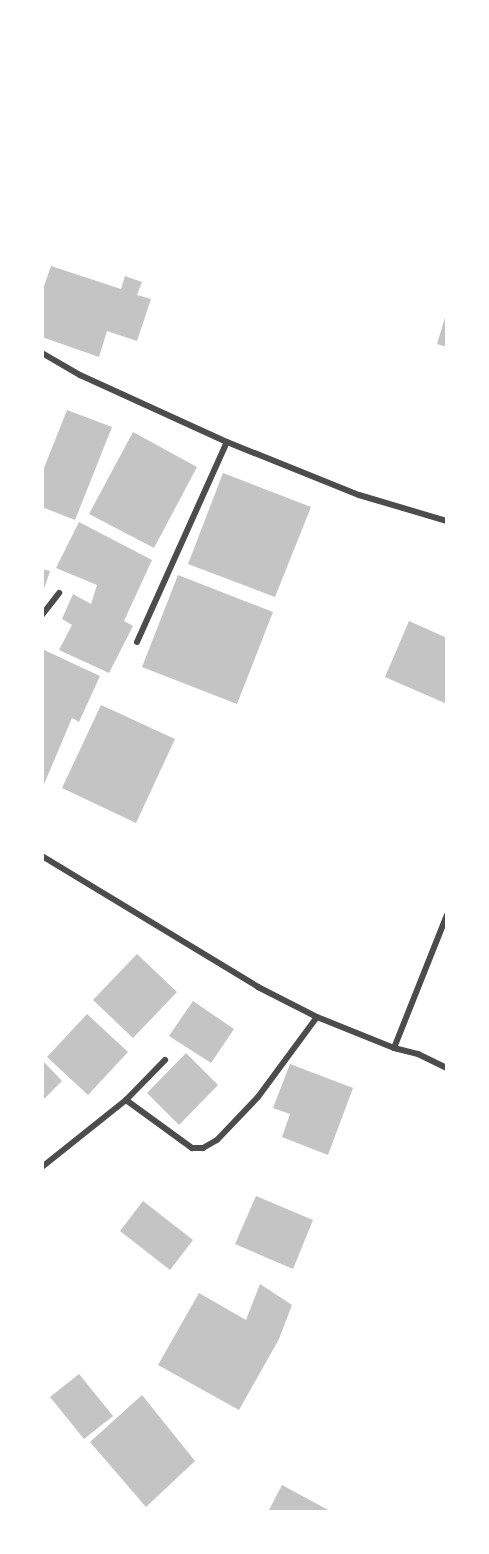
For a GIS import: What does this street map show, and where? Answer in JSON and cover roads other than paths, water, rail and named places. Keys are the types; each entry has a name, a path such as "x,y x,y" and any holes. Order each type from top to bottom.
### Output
{"street":[{"path":"42,352 80,375 226,442 359,495 447,521"},
{"path":"137,642 226,442"},
{"path":"42,615 59,592"},
{"path":"42,856 179,943 317,1017 394,1048 418,1054 447,1068"},
{"path":"394,1048 447,915"},
{"path":"126,1100 180,1141 192,1148 203,1148 217,1140 258,1097 317,1017"},
{"path":"42,1167 126,1100 165,1060"}]}
